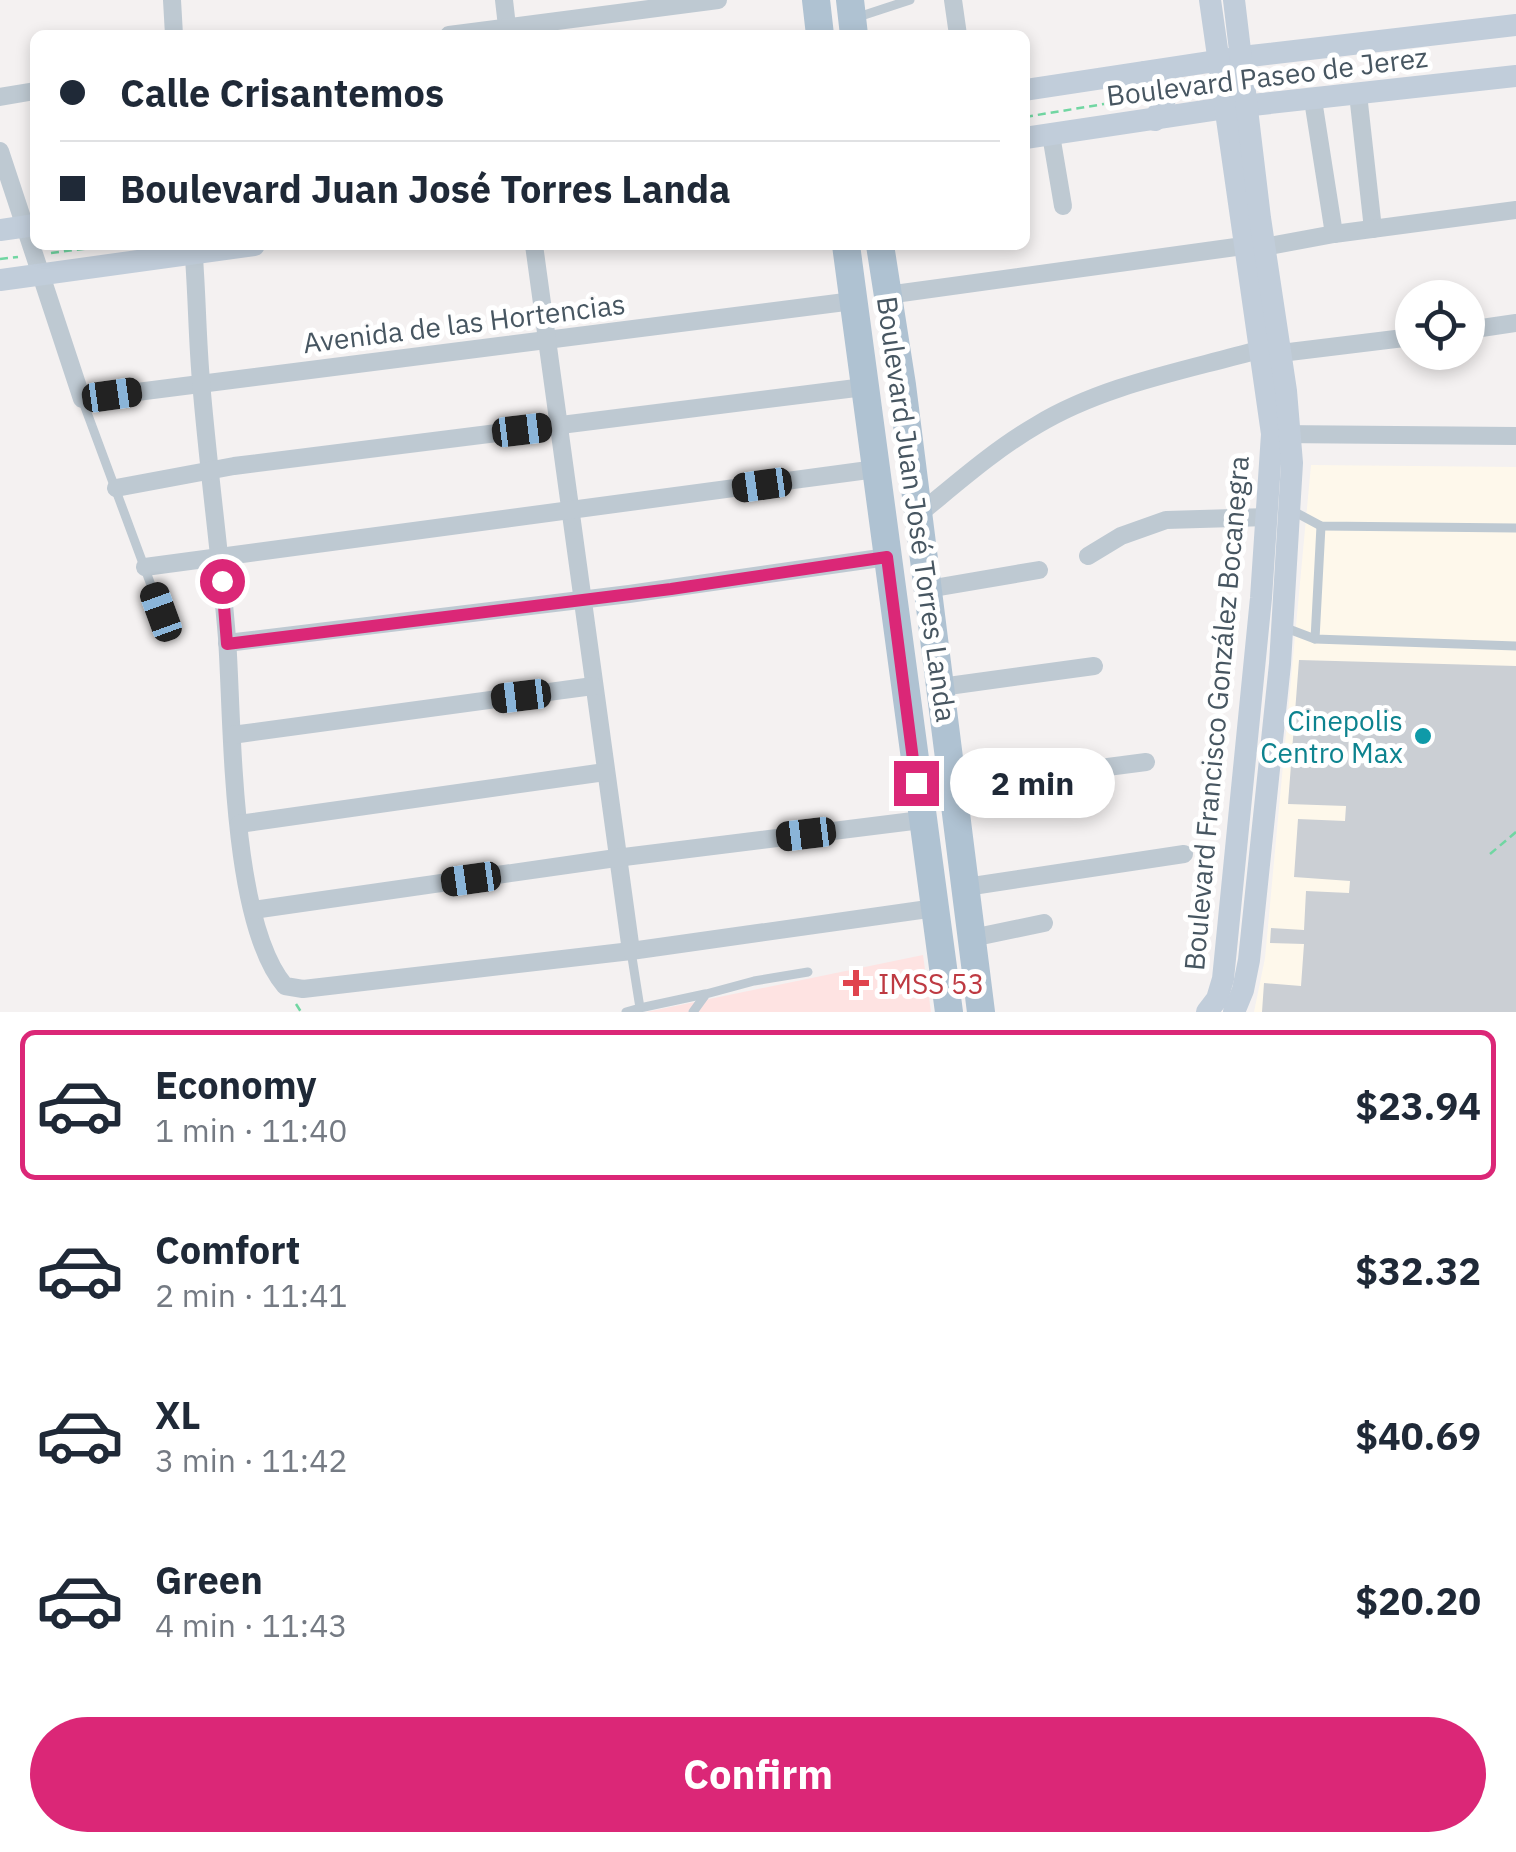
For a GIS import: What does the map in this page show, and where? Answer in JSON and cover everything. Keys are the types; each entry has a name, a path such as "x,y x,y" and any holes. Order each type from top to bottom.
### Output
{"main road":[{"path":"816,0 819,30"},
{"name":"Boulevard Francisco González Bocanegra","path":"1210,0 1230,59 1291,510 1249,960 1234,1012"},
{"name":"Boulevard Francisco González Bocanegra","path":"1230,59 1234,0"},
{"name":"Boulevard Paseo de Jerez","path":"1030,89 1230,59 1516,25"},
{"path":"1145,72 1162,84 1166,95 1166,102 1154,120"},
{"name":"Boulevard Paseo de Jerez","path":"1030,137 1237,107 1516,76"},
{"path":"0,230 30,226"},
{"path":"0,280 36,264 183,250"},
{"name":"Boulevard Juan José Torres Landa","path":"847,250 949,1012"},
{"name":"Boulevard Juan José Torres Landa","path":"881,250 982,1012"},
{"name":"Boulevard Francisco González Bocanegra","path":"1207,1012 1217,999 1223,979 1268,517 1281,434"},
{"path":"1261,598 1267,620 1283,627"}],"street":[{"path":"172,0 174,30"},
{"path":"504,0 508,30"},
{"path":"515,30 718,0"},
{"path":"953,0 957,30"},
{"path":"0,96 30,93"},
{"path":"1358,94 1373,229"},
{"path":"1313,100 1334,234"},
{"path":"1051,135 1063,206"},
{"path":"0,152 30,226"},
{"path":"887,295 1516,210"},
{"path":"34,250 82,399"},
{"path":"193,250 239,824 253,910 272,966 285,986 304,989 631,951 935,908"},
{"path":"535,250 631,951"},
{"name":"Avenida de las Hortencias","path":"82,399 853,301"},
{"path":"1485,328 1516,324"},
{"path":"918,514 1005,446 1062,411 1121,389 1270,352 1395,338"},
{"path":"116,488 210,470 864,387"},
{"path":"1281,434 1516,436"},
{"path":"144,568 876,469"},
{"path":"1088,556 1121,536 1166,520 1268,517"},
{"path":"227,644 887,557"},
{"path":"928,588 1039,570"},
{"path":"941,687 1094,666"},
{"path":"232,734 594,686"},
{"path":"954,787 1146,762"},
{"path":"239,824 605,772"},
{"path":"253,910 616,858 921,820"},
{"path":"966,887 1184,854"},
{"path":"972,938 1044,923"}],"lane":[{"path":"852,18 910,0"},
{"path":"82,399 161,612"},
{"path":"1291,510 1321,526 1516,528"},
{"path":"1314,639 1321,526"},
{"path":"1283,627 1314,639 1516,646"},
{"path":"631,951 640,1008"},
{"path":"626,1012 754,980 808,972"},
{"path":"693,1012 706,994"}],"path":[{"path":"1030,116 1104,104"},
{"path":"0,259 36,264 92,250"},
{"path":"1490,854 1516,832"}],"shaded area":[{"path":"1311,465 1516,467 1516,1012 1254,1012 1265,958"},
{"name":"IMSS 53","path":"923,955 931,1012 646,1012"}],"building":[{"path":"1299,660 1516,666 1516,1012 1262,1012 1264,983 1301,986 1304,944 1270,943 1271,928 1304,930 1306,891 1349,893 1350,881 1294,877 1298,819 1345,821 1346,806 1288,804"}],"place":[{"name":"Cinepolis Centro Max","path":"1423,736"},
{"name":"IMSS 53","path":"856,983"}],"route":[{"path":"222,581 227,644 671,589 887,557 916,783"}]}
